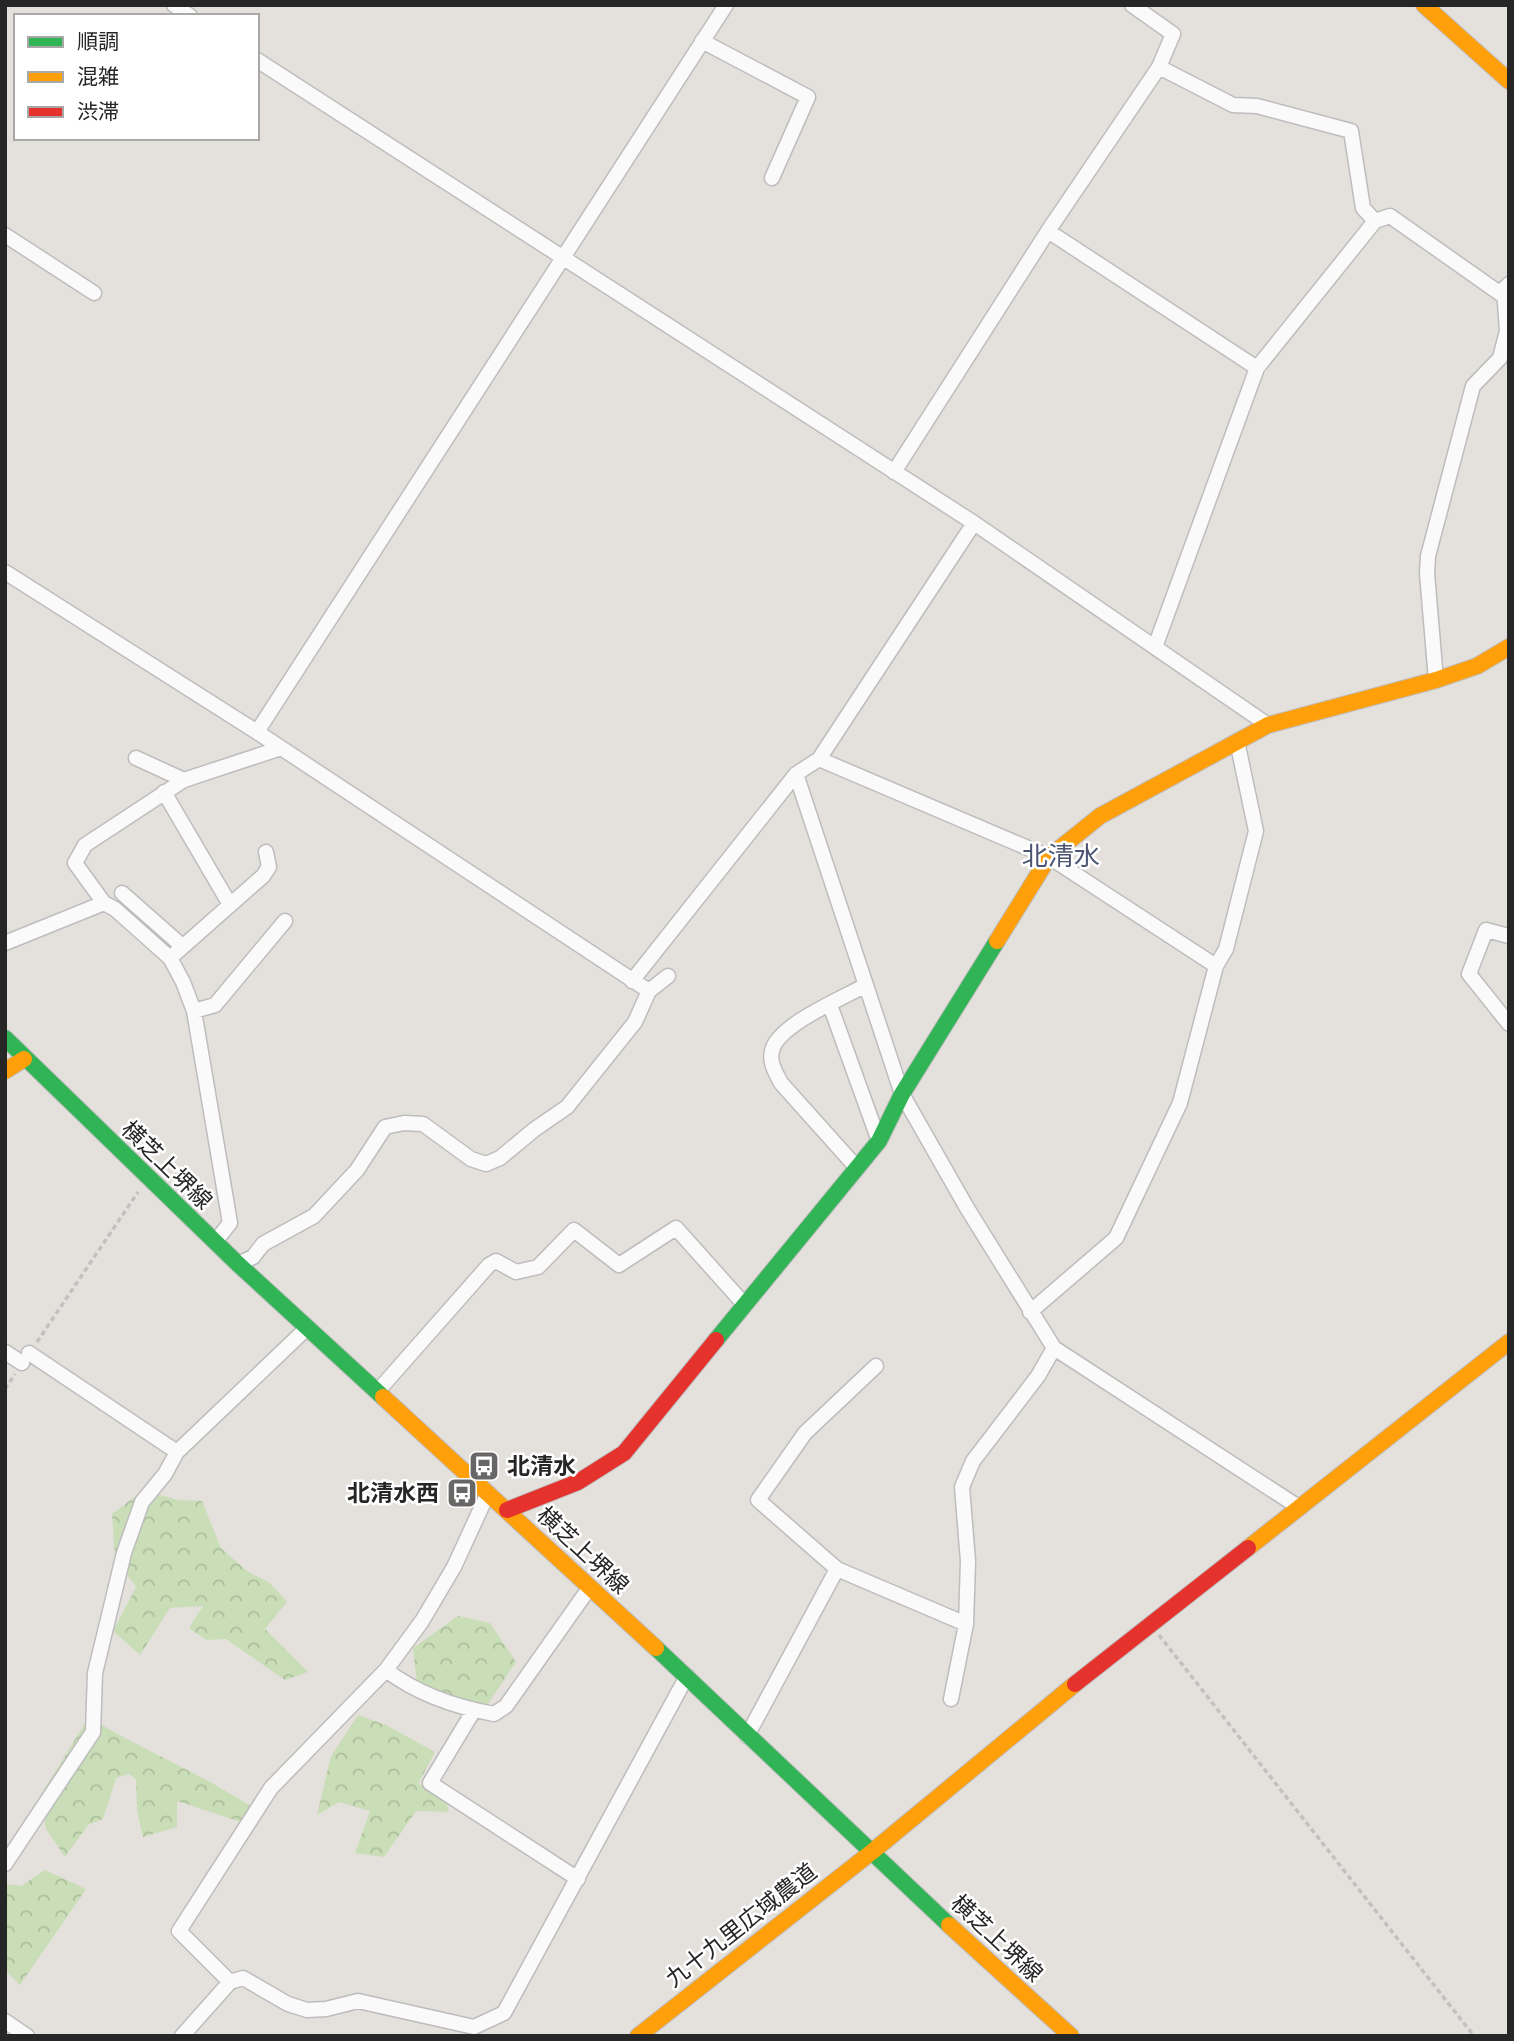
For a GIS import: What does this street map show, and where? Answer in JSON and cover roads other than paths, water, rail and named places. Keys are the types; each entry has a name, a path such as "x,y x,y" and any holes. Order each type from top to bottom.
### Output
{"street":[{"path":"257,732 560,258 726,5"},
{"path":"894,472 1158,67 1172,34 1132,5"},
{"path":"1424,5 1509,81"},
{"path":"702,41 808,97 772,178"},
{"path":"259,61 974,523 1268,725"},
{"path":"1158,67 1233,105 1257,106 1351,131 1363,208 1375,221"},
{"path":"1155,647 1257,368 1375,221 1390,216 1507,290 1507,331 1500,358 1473,386 1428,556 1436,680"},
{"path":"1048,232 1257,368"},
{"path":"5,235 94,293"},
{"path":"632,981 796,774 818,759 974,523"},
{"path":"5,572 257,732 649,990"},
{"path":"507,1510 578,1482 624,1453 879,1141 902,1094 1049,858 1100,816 1268,725 1436,680 1477,666 1509,647"},
{"path":"1030,1312 1116,1238 1180,1103 1216,966 1226,949 1256,831 1237,741"},
{"path":"215,1242 229,1223 194,1011 170,958 115,909 103,903 75,863 85,845 184,780 281,748"},
{"path":"136,758 184,780"},
{"path":"818,759 1049,858 1216,966"},
{"path":"796,774 902,1094 1030,1312 1054,1348 1300,1508"},
{"path":"164,792 229,903"},
{"path":"170,958 181,944 270,867 266,852"},
{"path":"122,893 181,944"},
{"path":"5,943 103,903"},
{"path":"194,1011 215,1005 285,922"},
{"path":"1509,936 1486,930 1469,974 1509,1024"},
{"path":"238,1264 253,1257 263,1244 314,1216 357,1170 385,1127 404,1123 423,1124 471,1159 486,1164 500,1158 567,1107 635,1022 649,990 668,976"},
{"path":"857,1168 781,1083 772,1066 772,1051 780,1034 866,985"},
{"path":"830,1005 879,1141"},
{"name":"横芝上堺線","path":"5,1038 238,1264 687,1676 1006,1980 1071,2036"},
{"path":"5,1071 24,1059"},
{"path":"377,1392 489,1265 496,1261 516,1272 538,1267 574,1230 619,1265 676,1228 744,1304"},
{"path":"5,1864 93,1732 94,1673 124,1553 142,1502 165,1474 177,1452 307,1328"},
{"name":"九十九里広域農道","path":"638,2036 873,1851 1149,1623 1300,1508 1509,1342"},
{"path":"951,1699 966,1624 968,1561 962,1487 972,1461 1038,1376 1054,1348"},
{"path":"5,1352 26,1358 177,1452"},
{"path":"876,1366 805,1433 758,1500 837,1569 966,1624"},
{"path":"230,1982 179,1931 271,1788 386,1670 422,1621 488,1493"},
{"path":"747,1736 837,1569"},
{"path":"386,1670 406,1686 474,1710 494,1714 506,1706 590,1587"},
{"path":"182,2036 230,1982 248,1979 288,2004 307,2010 326,2009 358,2001 466,2031 504,2013 687,1676"},
{"path":"474,1710 430,1783 578,1880"},
{"path":"5,2021 27,2036"}],"place":[{"name":"北清水","path":"484,1466"},
{"name":"北清水西","path":"462,1493"}],"district":[{"name":"北清水","path":"1061,856"}]}
